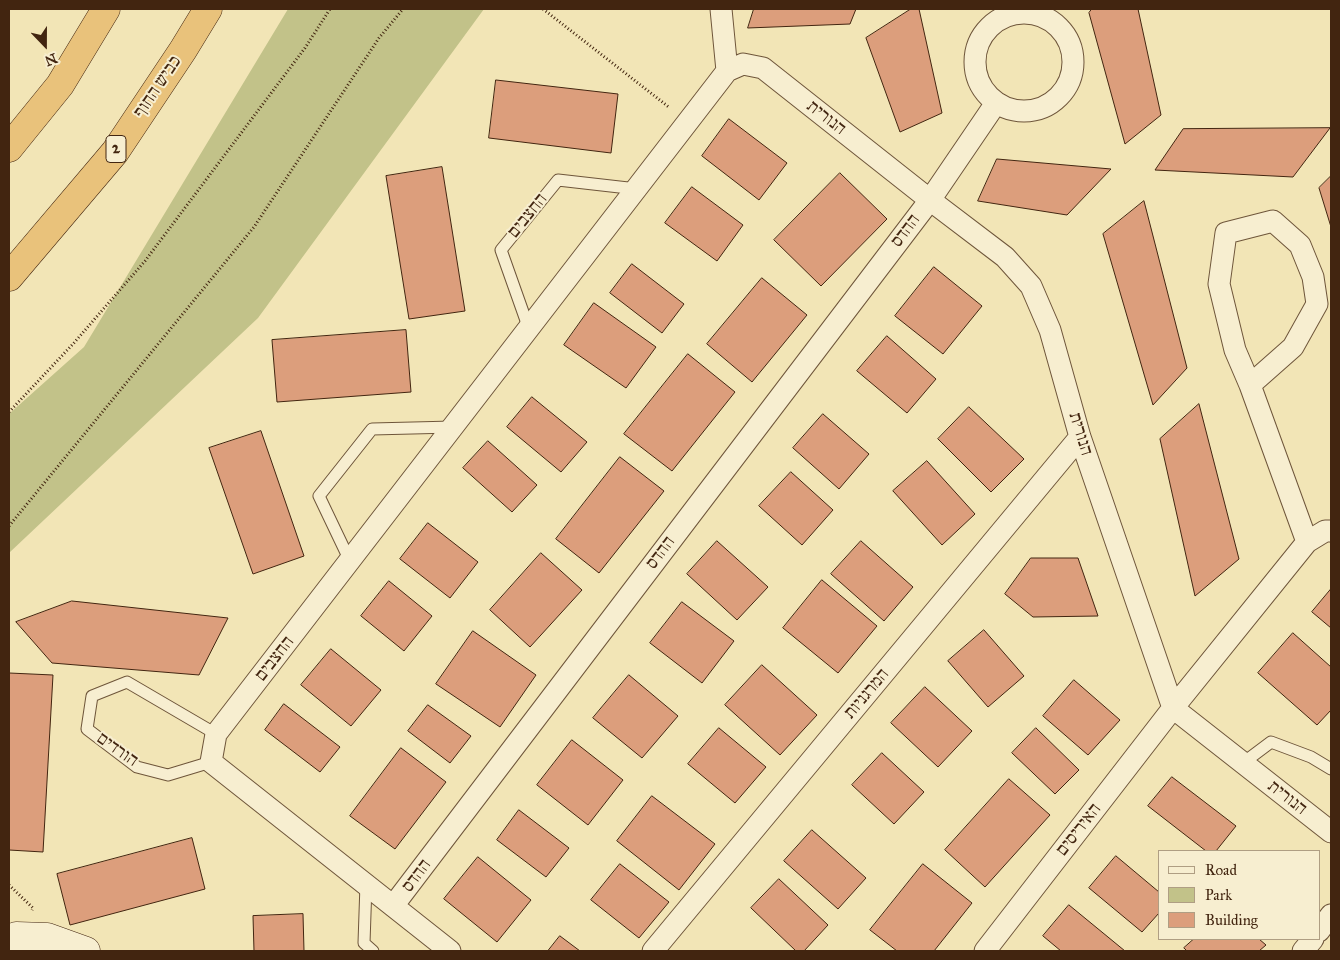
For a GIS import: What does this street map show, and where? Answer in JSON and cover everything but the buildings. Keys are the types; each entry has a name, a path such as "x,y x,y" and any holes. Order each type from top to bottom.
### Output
{"highway":[{"path":"9,148 60,85 106,9"},
{"name":"כביש החוף","path":"9,278 115,152 184,50 208,9"}],"street":[{"path":"722,9 735,68"},
{"path":"1026,12 1042,16 1055,24 1066,37 1072,50 1072,68 1069,81 1060,95 1046,106 1029,111 1012,110 996,103 980,85 974,69 975,52 986,30 999,19 1008,15 1026,12"},
{"name":"החצבים","path":"211,762 216,734 688,122 735,68"},
{"name":"הנורית","path":"735,68 763,68 1005,257 1031,286 1050,330 1080,437 1173,708 1331,832"},
{"path":"930,200 996,103"},
{"name":"ההדס","path":"394,906 930,200"},
{"path":"1250,386 1293,347 1317,304 1313,277 1300,245 1273,221 1226,233 1219,284 1235,350 1308,542"},
{"name":"המרגניות","path":"653,951 1080,437"},
{"path":"1173,708 1308,542 1325,531 1331,531"},
{"name":"האיריסים","path":"985,951 1173,708"},
{"path":"211,762 450,951"},
{"path":"1320,930 1331,915"},
{"path":"12,938 47,937 86,951"},
{"path":"1303,951 1312,940"}],"lane":[{"name":"החצבים","path":"529,328 502,250 558,180 637,189"},
{"path":"350,561 319,496 372,429 453,427"},
{"name":"הורדים","path":"211,762 168,775 137,767 87,729 92,696 127,682 216,734"},
{"path":"1243,763 1271,742 1311,757 1331,769"},
{"path":"366,884 364,943 372,951"}],"path":[{"path":"9,412 73,344 145,262 305,48 330,9"},
{"path":"9,526 254,227 379,38 403,9"},
{"path":"542,9 688,122"}],"green space":[{"path":"288,9 484,9 258,318 9,553 9,414 84,347"}]}
